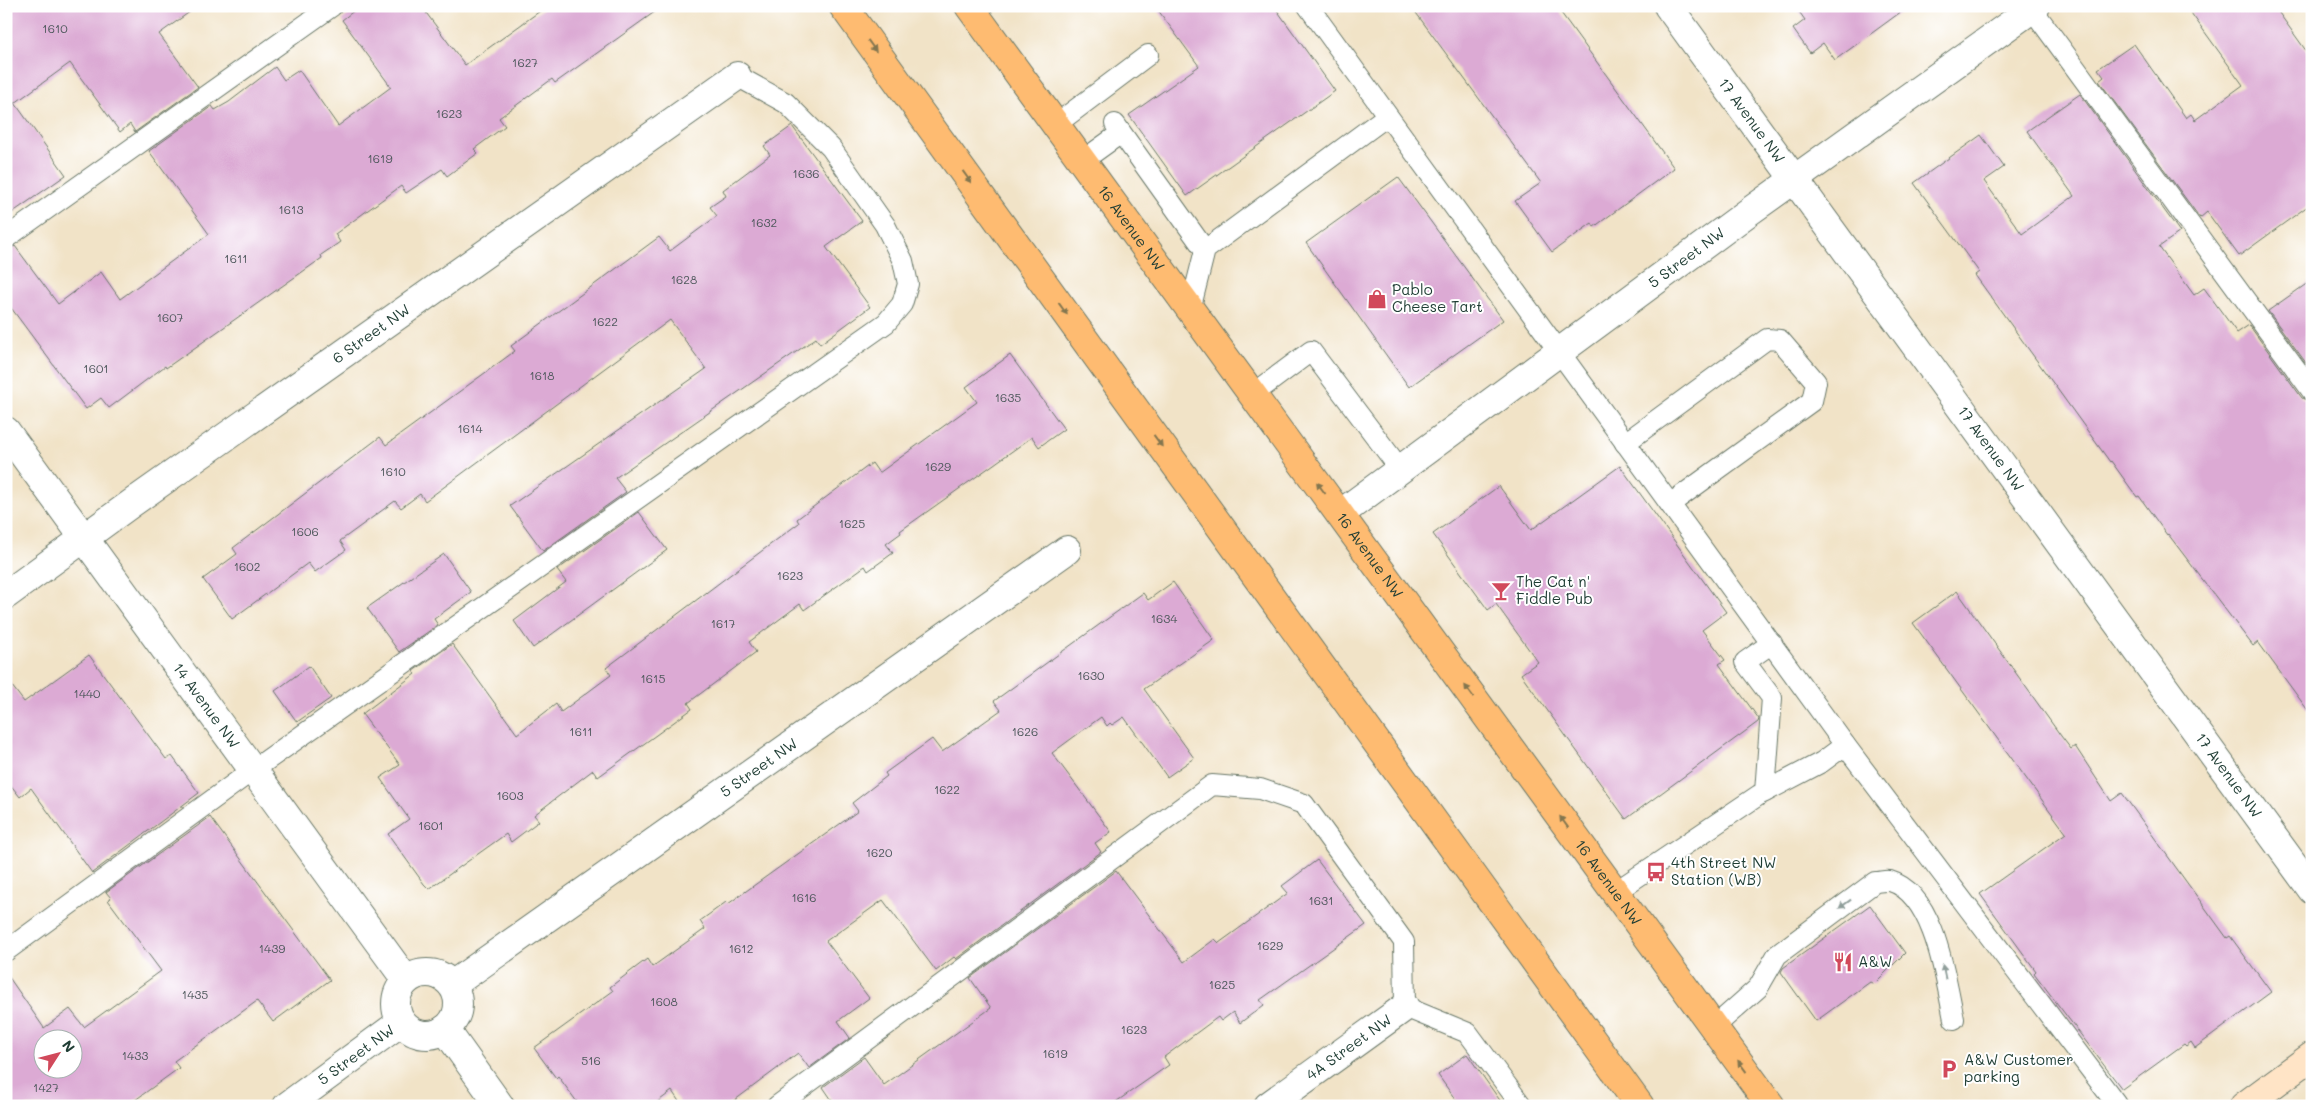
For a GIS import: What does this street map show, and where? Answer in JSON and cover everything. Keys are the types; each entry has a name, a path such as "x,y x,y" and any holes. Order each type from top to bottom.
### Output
{"highway":[{"path":"843,6 1640,1106"},
{"name":"16 Avenue NW","path":"969,6 1771,1106"}],"main road":[{"path":"2244,1106 2312,1056"}],"street":[{"name":"17 Avenue NW","path":"1668,6 2312,890"},
{"name":"5 Street NW","path":"1340,514 1794,179 2033,7"},
{"name":"6 Street NW","path":"6,595 737,76"},
{"name":"14 Avenue NW","path":"6,431 406,980"},
{"name":"5 Street NW","path":"452,985 1067,550"},
{"path":"430,972 445,978 452,985 456,994 457,1013 445,1029 427,1035 408,1029 401,1022 395,1005 396,996 406,980 415,974 430,972"},
{"name":"4A Street NW","path":"1268,1106 1405,1007"},
{"name":"5 Street NW","path":"287,1106 401,1022"},
{"path":"445,1029 500,1106"}],"lane":[{"path":"6,238 332,6"},
{"path":"1308,6 1845,745 2118,1106"},
{"path":"2033,7 2312,391"},
{"path":"1055,125 1148,54"},
{"path":"6,952 253,770 886,323 902,304 908,284 903,261 885,225 832,148 786,103 737,76"},
{"path":"1190,310 1205,250 1387,116"},
{"path":"1082,161 1118,129 1205,250"},
{"path":"1625,443 1767,340 1780,340 1816,382 1812,401 1670,504"},
{"path":"1252,395 1311,351 1400,470"},
{"path":"1765,792 1772,698 1745,662 1772,643"},
{"path":"1615,892 1765,792 1822,762 1845,745"},
{"path":"777,1106 1212,785 1260,789 1304,804 1404,942 1405,1007 1468,1033 1522,1106"},
{"path":"1714,1026 1758,988 1777,955 1875,882 1889,880 1907,890 1927,916 1940,951 1954,1019"}],"building":[{"path":"6,6 198,6 159,34 198,87 135,132 130,124 120,132 70,63 15,103 66,175 6,217"},
{"path":"360,6 421,6 465,65 547,6 663,6 555,83 552,79 499,118 505,126 474,149 478,153 447,176 442,169 406,193 401,186 335,234 340,242 321,255 322,258 166,368 165,366 109,408 101,398 86,409 6,301 6,250 15,246 58,304 101,272 120,299 209,234 149,151 212,106 215,110 229,102 275,67 284,80 299,70 338,126 391,87 342,20"},
{"path":"1155,6 1274,6 1335,91 1187,196 1129,115 1199,66"},
{"path":"1411,6 1556,6 1674,168 1594,227 1592,223 1552,252 1515,201 1541,183"},
{"path":"1795,6 1909,6 1835,60 1823,43 1810,53 1793,29 1805,20"},
{"path":"2186,6 2274,6 2312,59 2312,203 2239,256 2207,212 2200,218 2099,81 2104,77 2098,69 2134,44 2186,118 2191,114 2195,120 2243,85"},
{"path":"2080,94 2180,232 2159,247 2194,295 2204,288 2237,333 2249,325 2302,398 2312,403 2312,716 2258,642 2253,646 2139,496 2137,497 2110,462 1975,275 1979,272 1914,183 1981,135 2004,167 1984,181 2022,234 2074,196 2027,131"},
{"path":"792,126 862,221 826,247 870,307 820,344 816,338 615,478 626,492 543,551 510,506 706,369 670,320 425,501 420,494 401,508 395,501 340,541 346,550 315,572 308,563 232,619 203,579 237,554 233,548 380,437 386,445 515,351 511,346 659,237 670,251 717,216 710,207 726,196 723,190 770,155 764,146"},
{"path":"1398,177 1503,320 1409,387 1306,243"},
{"path":"2312,280 2312,371 2268,311"},
{"path":"1010,355 1064,429 1039,447 1032,437 900,531 901,533 886,544 893,553 868,571 865,566 804,610 800,604 749,642 756,652 688,703 692,709 598,777 593,770 534,815 539,821 511,842 506,834 429,889 424,884 388,834 409,819 380,778 400,765 362,714 415,674 413,671 452,644 517,734 556,704 561,712 611,675 606,668 799,523 797,519 872,463 879,473 977,402 966,387"},
{"path":"1620,466 1726,612 1702,630 1725,660 1719,664 1759,719 1758,722 1626,819 1521,674 1538,662 1496,604 1488,610 1433,534 1499,486 1531,530"},
{"path":"639,512 667,550 533,648 514,621 566,582 557,570"},
{"path":"444,554 471,592 434,619 438,625 399,652 367,608"},
{"path":"1173,582 1214,640 1144,689 1194,758 1167,777 1124,717 1107,726 1101,717 1052,753 1111,832 1095,843 1101,852 956,959 954,957 936,971 883,900 826,941 869,998 838,1021 850,1038 809,1068 798,1053 727,1106 682,1106 672,1091 652,1106 580,1106 558,1076 556,1078 534,1048 613,991 610,987 647,959 652,967 705,929 700,921 726,902 728,904 858,811 852,803 887,776 885,773 932,739 942,752 1001,710 994,701 1143,593 1148,600"},
{"path":"1957,591 2061,736 2071,749 2075,746 2111,801 2122,793 2227,938 2230,936 2271,992 2195,1048 2191,1042 2186,1046 2184,1044 2122,1089 2034,973 2036,971 1980,894 2066,833 1913,623"},
{"path":"89,655 166,759 172,756 199,793 92,873 31,788 20,797 6,779 6,678 24,702"},
{"path":"309,666 331,698 297,722 275,691"},
{"path":"210,817 330,980 273,1022 257,1001 174,1061 179,1068 127,1106 6,1106 6,973 44,1028 70,1009 84,1027 161,971 108,900 111,898 106,892"},
{"path":"1317,860 1366,925 1260,1000 1264,1005 1240,1023 1233,1012 1221,1021 1218,1017 1164,1057 1169,1065 1110,1106 836,1106 823,1087 864,1057 884,1085 991,1008 970,978 1116,871 1184,962 1215,939 1219,943 1288,893 1282,886"},
{"name":"A&W","path":"1870,905 1905,953 1874,984 1870,982 1816,1021 1781,972 1783,968"},
{"path":"1467,1054 1504,1106 1460,1106 1438,1075"}],"place":[{"name":"Pablo Cheese Tart","path":"1377,299"},
{"name":"The Cat n' Fiddle Pub","path":"1501,591"},
{"name":"4th Street NW Station (WB)","path":"1656,872"},
{"name":"A&W","path":"1843,962"},
{"name":"A&W Customer parking","path":"1949,1069"}]}
